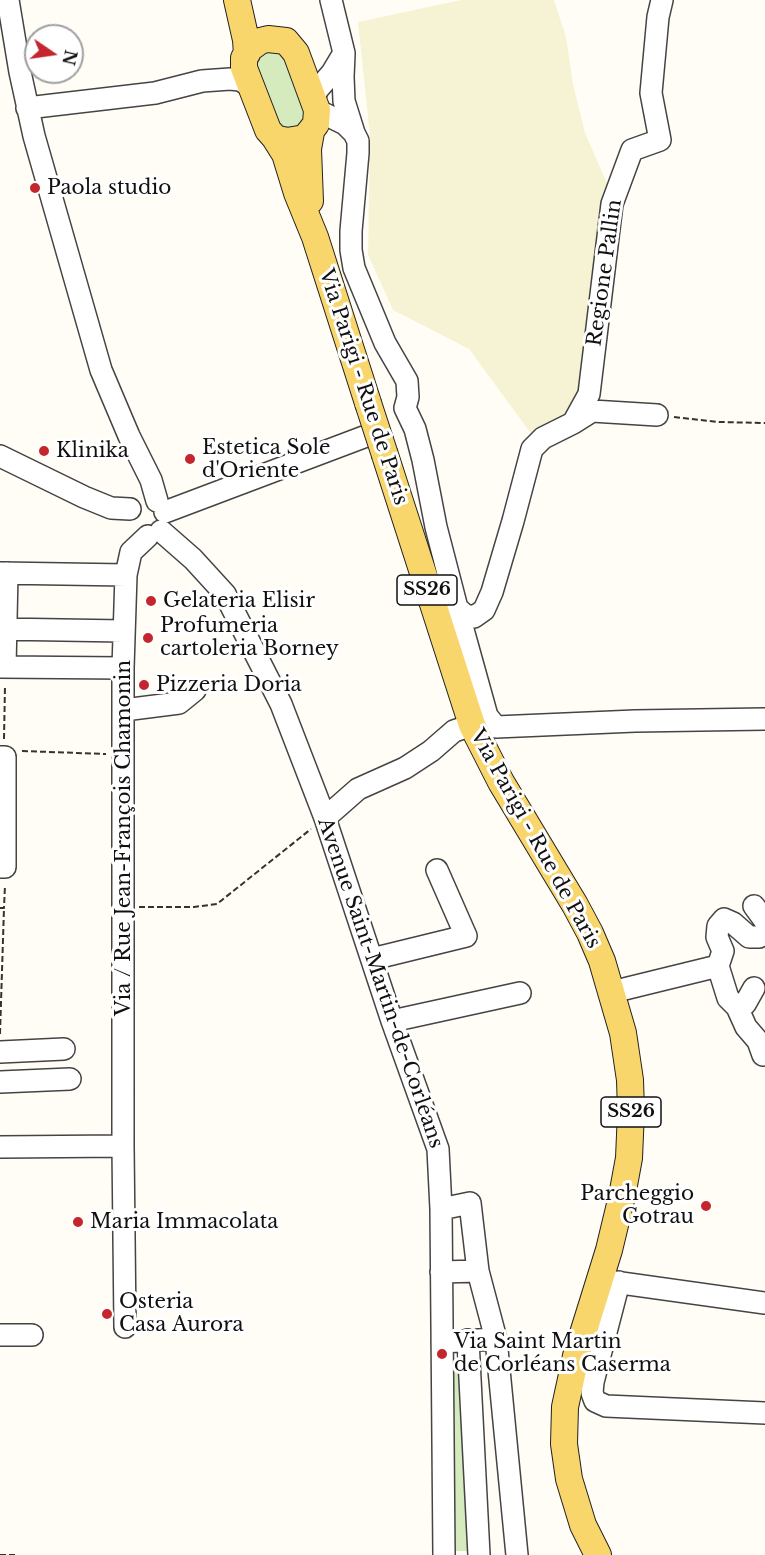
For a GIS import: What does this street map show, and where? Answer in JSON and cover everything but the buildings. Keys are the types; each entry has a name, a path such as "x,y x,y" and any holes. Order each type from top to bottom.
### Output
{"main road":[{"name":"Via Parigi - Rue de Paris","path":"237,0 246,40 244,68 268,130 285,154 297,193 315,237 472,725 501,782 575,905 602,961 627,1056 631,1112 628,1158 610,1281 570,1381 565,1407 564,1444 572,1488 583,1525 598,1555"},
{"name":"Via Parigi - Rue de Paris","path":"244,0 252,21 273,39 291,44 299,61 314,114 308,148 308,182 315,237"},
{"path":"245,56 249,49 260,41 273,39"},
{"path":"275,138 287,141 306,138 314,114"}],"street":[{"path":"8,0 27,108 101,370 124,425 151,480 158,520"},
{"path":"331,0 341,59 344,101 357,141 351,250 354,268 385,343 407,381 408,398 398,415 415,429 436,527 487,716 496,727 635,721 765,719"},
{"name":"Regione Pallin","path":"573,423 589,394 612,204 632,150 660,140 651,93 658,17 662,0"},
{"path":"202,81 245,56"},
{"path":"299,61 318,68 341,59"},
{"path":"341,59 318,89 314,114 330,129 354,133"},
{"path":"27,108 155,93 202,81 240,80 252,87"},
{"path":"457,608 465,615 474,617 484,610 492,592 532,449 543,438 592,411 657,415"},
{"path":"158,520 369,435"},
{"path":"0,456 111,508 130,509 135,502 142,499 158,520"},
{"name":"Avenue Saint-Martin-de-Corléans","path":"130,509 128,518 130,526 136,533 158,520 225,594 281,704 325,818 392,1021 438,1149 441,1209 444,1555"},
{"name":"Via / Rue Jean-François Chamonin","path":"125,1327 123,668 126,575 131,552 158,520"},
{"path":"123,668 2,667 3,573 126,575"},
{"path":"3,629 124,631"},
{"path":"123,710 179,703 195,690"},
{"path":"325,818 358,789 405,768 431,751 454,731 472,725"},
{"path":"2,867 3,755"},
{"path":"372,959 466,936 437,870"},
{"path":"763,1055 758,1041 746,1027 737,1007 728,998 718,966 723,951 717,937 717,926 724,919 733,923 748,938 759,937 765,933"},
{"path":"612,992 718,966"},
{"path":"737,1007 745,1004 754,988"},
{"path":"392,1021 520,993"},
{"path":"0,1052 64,1049"},
{"path":"0,1082 70,1079"},
{"path":"0,1148 123,1146"},
{"path":"441,1209 470,1203 478,1271 495,1334 517,1555"},
{"path":"441,1272 478,1271"},
{"path":"610,1281 765,1304"},
{"name":"Via Parigi - Rue de Paris","path":"610,1281 593,1382 592,1393 595,1401 606,1406 765,1413"},
{"path":"442,1342 468,1340 495,1334"},
{"path":"0,1335 32,1335"},
{"path":"468,1340 479,1555"}],"path":[{"path":"657,415 719,422 765,423"},
{"path":"2,667 3,755 124,755"},
{"path":"124,907 194,907 217,904 325,818"},
{"path":"0,1038 2,867"},
{"path":"0,1555 17,1555"}],"shaded area":[{"path":"461,0 554,0 566,37 573,84 585,133 610,190 583,393 566,419 532,435 469,349 393,310 368,255 370,136 358,22"}],"green space":[{"path":"271,51 286,56 308,107 304,125 291,131 275,126 255,63 264,53"},
{"path":"464,1358 474,1551 453,1551 447,1359"}],"place":[{"name":"Paola studio","path":"35,188"},
{"name":"Klinika","path":"44,451"},
{"name":"Estetica Sole d'Oriente","path":"190,459"},
{"name":"Gelateria Elisir","path":"151,601"},
{"name":"Profumeria cartoleria Borney","path":"148,638"},
{"name":"Pizzeria Doria","path":"144,685"},
{"name":"Parcheggio Gotrau","path":"706,1206"},
{"name":"Maria Immacolata","path":"78,1222"},
{"name":"Osteria Casa Aurora","path":"107,1314"},
{"name":"Via Saint Martin de Corléans Caserma","path":"442,1354"}]}
